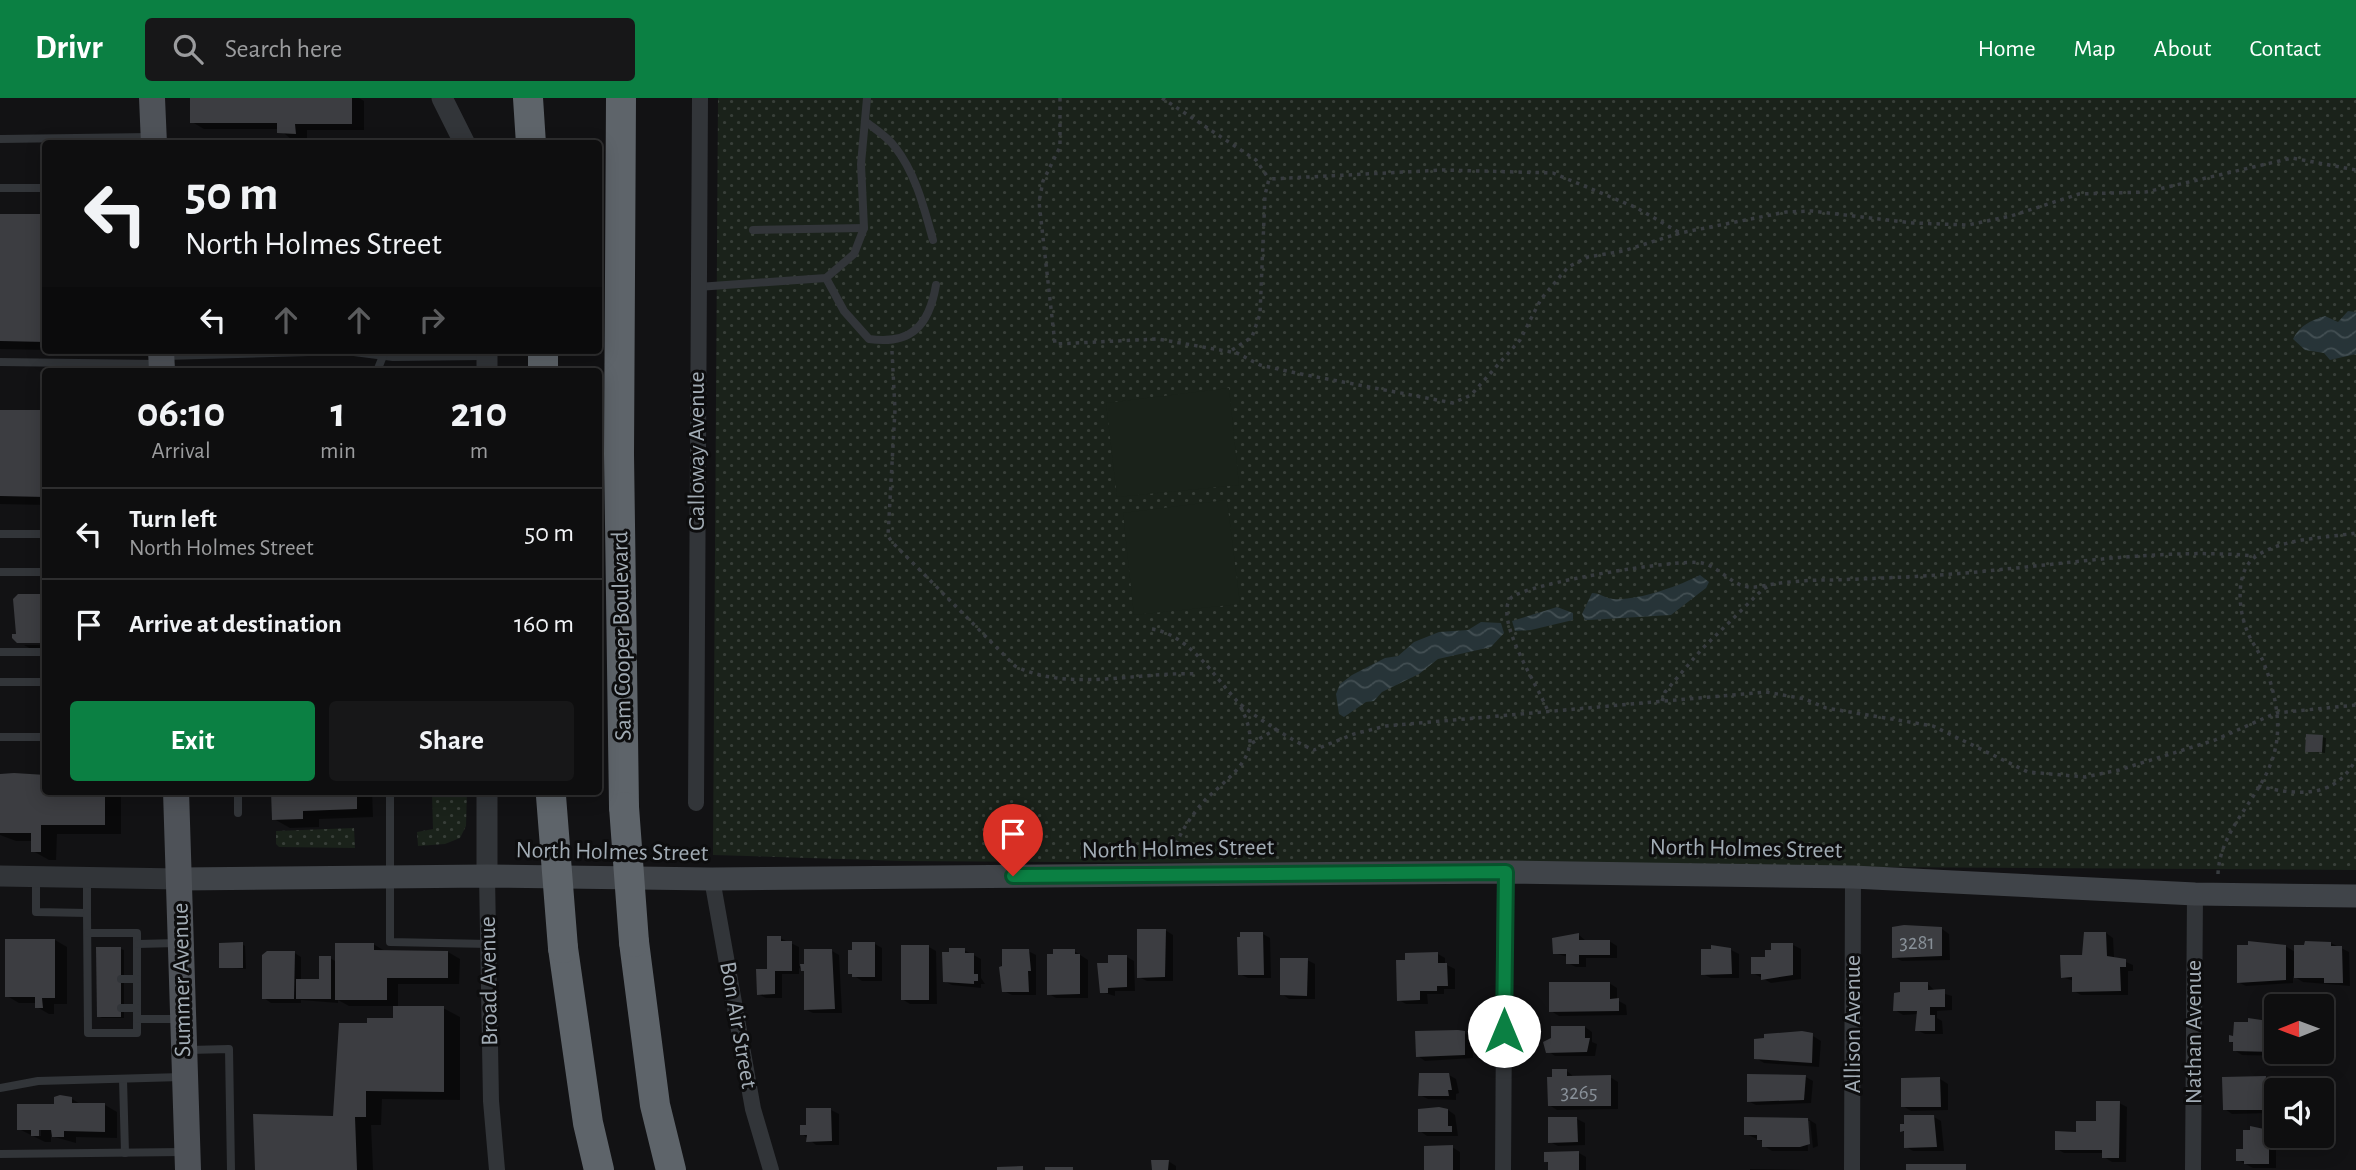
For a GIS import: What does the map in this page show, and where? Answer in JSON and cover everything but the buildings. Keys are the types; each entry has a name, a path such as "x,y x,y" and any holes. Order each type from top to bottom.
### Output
{"highway":[{"path":"528,98 531,140"},
{"path":"545,98 545,140"},
{"name":"Sam Cooper Boulevard","path":"621,98 619,454 624,807 634,942 655,1105 671,1170"},
{"path":"551,795 563,948 588,1123 598,1170"}],"main road":[{"path":"152,98 154,140"},
{"name":"Summer Avenue","path":"176,795 188,1161"},
{"name":"North Holmes Street","path":"180,879 487,876 712,879 1506,872 1853,877 2206,894 2356,896"}],"street":[{"path":"442,98 464,140"},
{"name":"Galloway Avenue","path":"696,803 700,98"},
{"name":"Broad Avenue","path":"487,795 491,1101 497,1170"},
{"path":"1503,1170 1506,872"},
{"name":"North Holmes Street","path":"0,876 180,879"},
{"name":"Allison Avenue","path":"1852,1170 1853,877"},
{"name":"Bon Air Street","path":"712,879 753,1109 771,1170"},
{"name":"Nathan Avenue","path":"2193,1170 2206,894"}],"lane":[{"path":"698,287 826,278 855,254 864,228 861,164 867,98"},
{"path":"865,121 894,146 911,174 920,194 933,240"},
{"path":"0,139 154,140"},
{"path":"0,188 42,188"},
{"path":"753,230 864,228"},
{"path":"826,278 844,311 869,339 891,342 906,336 926,318 933,306 936,285"},
{"path":"0,362 162,360 285,354"},
{"path":"368,354 487,359"},
{"path":"378,368 383,356"},
{"path":"0,534 42,534"},
{"path":"0,572 42,572"},
{"path":"0,652 42,652"},
{"path":"0,682 42,682"},
{"path":"0,737 42,737"},
{"path":"238,795 238,813"},
{"path":"390,795 390,942 489,944"},
{"path":"36,877 36,912 88,913"},
{"path":"87,877 88,933 92,978 89,1033 137,1033 137,933 88,933"},
{"path":"138,944 181,943"},
{"path":"121,979 138,979"},
{"path":"121,1008 137,1008"},
{"path":"138,1018 183,1019"},
{"path":"184,1051 229,1049 231,1170"},
{"path":"0,1088 38,1081 185,1077"},
{"path":"123,1079 125,1153"},
{"path":"0,1154 125,1153 188,1161"}],"path":[{"path":"1060,98 1060,147 1043,181 1039,202 1055,344 1158,339 1229,351 1260,365 1296,373 1453,403 1471,395 1520,340 1541,299 1568,267 1588,257 1623,251 1681,233 1786,212 1812,211 1913,223 1968,225 2011,216 2079,194 2146,192 2292,158 2356,170"},
{"path":"1162,98 1256,160 1269,179 1260,314 1252,337 1229,351"},
{"path":"1269,179 1444,170 1553,173 1637,208 1681,233"},
{"path":"891,342 895,410 888,536 892,542 1015,666 1033,675 1066,680 1172,673 1198,674"},
{"path":"2206,894 2224,845 2275,751 2279,727 2263,662 2246,628 2240,606 2244,571 2255,556 2273,547 2356,533"},
{"path":"1547,709 1505,616 1512,597 1520,592 1622,569 1688,561 1717,568 1737,584 1751,588 1775,584 1918,577 2136,557 2222,553 2255,556"},
{"path":"1662,701 1665,692 1701,650 1763,589 1775,584"},
{"path":"1152,629 1166,631 1179,639 1238,702 1247,718 1251,743 1239,768 1205,800 1176,844"},
{"path":"1238,702 1314,750 1354,734 1386,726 1547,709 1780,692 1826,708 1933,726 2028,772 2085,777 2119,770 2215,740 2276,713 2356,705"},
{"path":"1251,743 1278,728"},
{"path":"2258,786 2287,793 2315,793 2332,787 2350,772 2356,759"}],"shaded area":[{"path":"718,98 2356,98 2356,870 903,861 713,855"},
{"path":"1229,388 1239,485 1117,497 1106,403"},
{"path":"1227,500 1240,604 1134,615 1123,513"},
{"path":"432,795 467,795 466,826 460,838 445,844 418,846 417,832 433,829"},
{"path":"354,828 355,848 279,847 276,844 276,831"}],"water":[{"path":"2348,311 2356,312 2356,354 2330,360 2324,353 2305,350 2293,339 2302,327 2310,322 2325,316 2338,322"},
{"path":"1700,575 1709,582 1706,588 1671,615 1585,620 1582,614 1592,593 1613,599 1634,598 1670,588"},
{"path":"1557,607 1573,613 1573,620 1515,631 1512,621"},
{"path":"1481,622 1501,623 1504,633 1491,647 1438,659 1419,674 1382,692 1374,701 1366,702 1344,717 1339,714 1336,694 1340,684 1352,675 1385,658 1398,656 1414,642 1439,632 1468,630"}],"route":[{"path":"1013,876 1506,872 1504,1031"}]}
